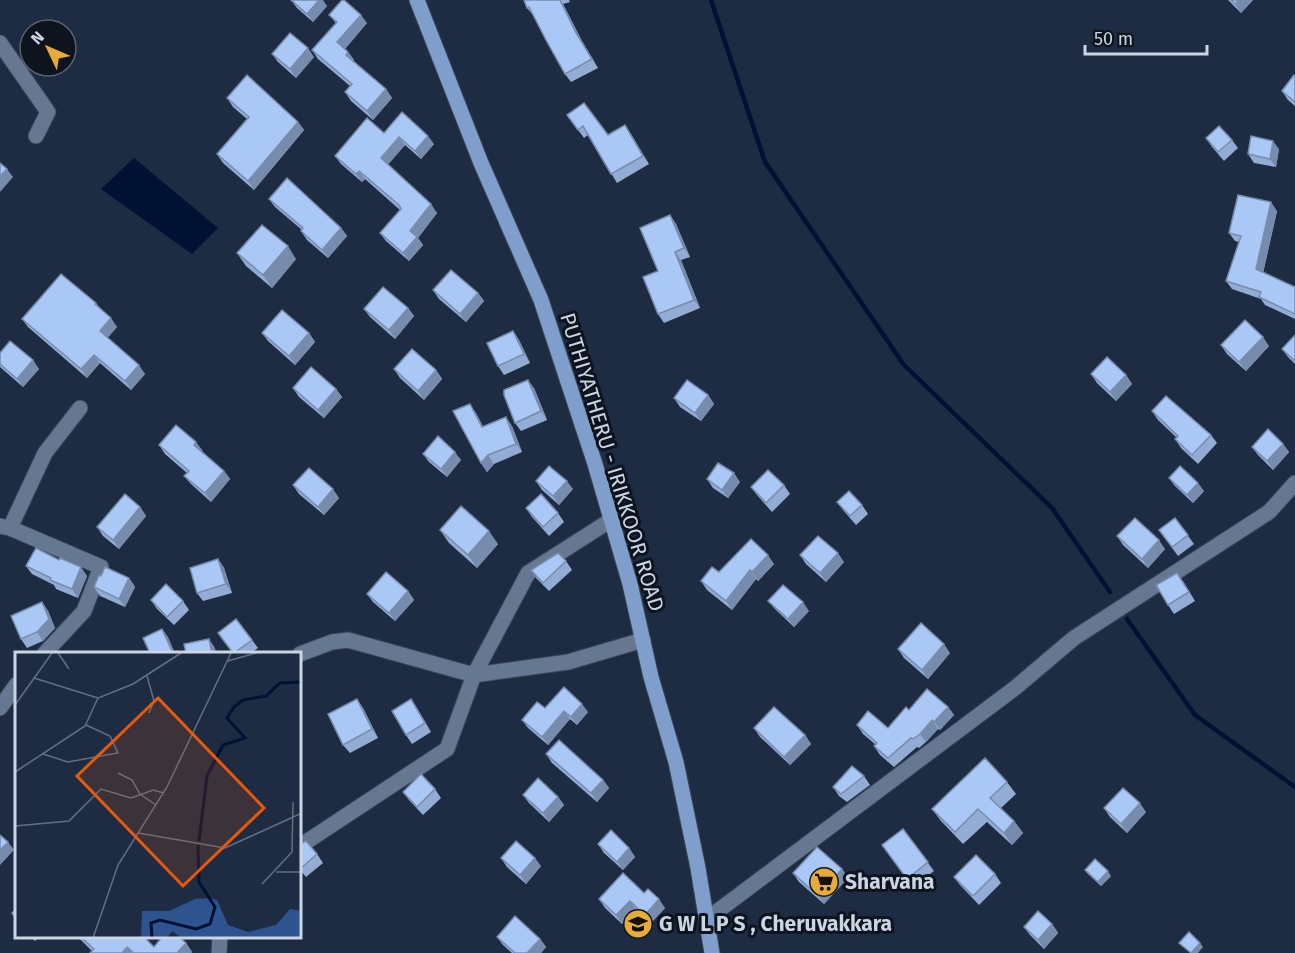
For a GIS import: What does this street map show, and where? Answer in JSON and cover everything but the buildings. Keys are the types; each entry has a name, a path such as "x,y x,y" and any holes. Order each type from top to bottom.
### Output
{"main road":[{"name":"PUTHIYATHERU - IRIKKOOR ROAD","path":"417,0 481,163 541,300 611,520 676,762 712,953"}],"street":[{"path":"0,43 48,112 36,136"},
{"path":"46,652 84,611 101,567 5,527 45,453 80,408"},
{"path":"707,919 1015,688 1074,638 1269,512 1295,483"},
{"path":"302,845 447,749 474,675 528,573 611,520"},
{"path":"302,653 332,642 348,640 474,675 568,662 643,640"},
{"path":"0,708 15,687"},
{"path":"219,953 220,938"}],"water":[{"path":"134,158 218,228 192,254 101,189"}],"waterway":[{"path":"711,0 765,162 904,365 1052,508 1110,592"},
{"path":"1127,619 1195,715 1295,787"}],"place":[{"name":"Sharvana","path":"824,882"},
{"name":"G W L P S , Cheruvakkara","path":"638,924"}]}
